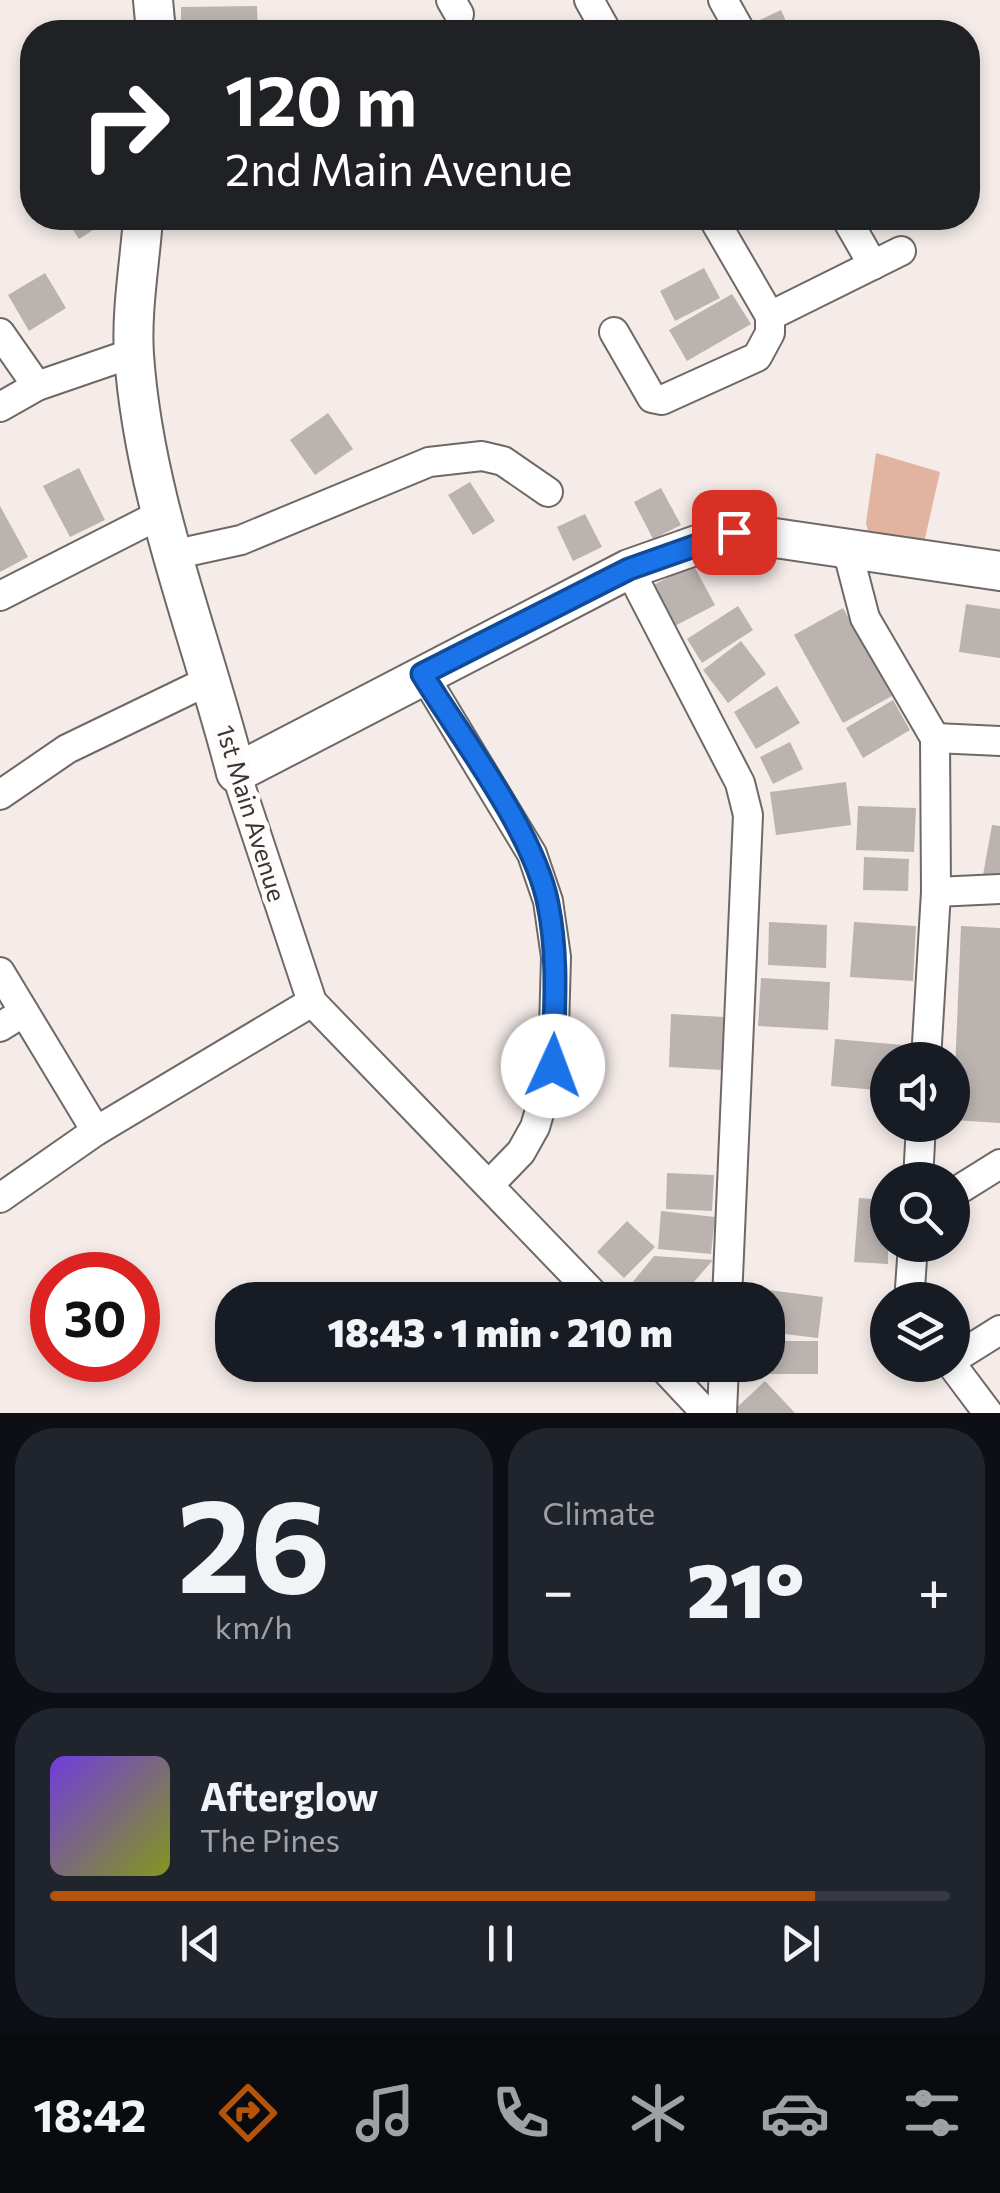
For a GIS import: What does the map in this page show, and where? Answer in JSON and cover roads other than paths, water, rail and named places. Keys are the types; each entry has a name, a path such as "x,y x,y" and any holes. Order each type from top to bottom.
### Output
{"street":[{"name":"1st Main Avenue","path":"142,230 133,353 162,514 236,772 312,1002 583,1282"},
{"path":"614,332 652,398 662,400 757,356 770,333 770,316 720,230"},
{"path":"853,230 872,265"},
{"path":"770,316 902,251"},
{"path":"0,333 37,386"},
{"path":"0,407 37,386 133,353"},
{"path":"172,554 241,540 429,462 482,456 503,461 548,492"},
{"path":"0,596 162,514"},
{"path":"236,772 629,569 734,532 846,545 1000,571"},
{"path":"846,545 866,618 936,738 936,892 927,1042"},
{"path":"629,569 740,783 748,816 729,1282"},
{"path":"422,674 532,854 548,900 556,957 553,1066 536,1127 521,1152 490,1184"},
{"path":"0,795 8,785 67,749 212,679"},
{"path":"936,738 1000,742"},
{"path":"936,892 1000,888"},
{"path":"0,972 96,1132"},
{"path":"0,1198 96,1132 312,1002"},
{"path":"0,1028 24,1012"},
{"path":"970,1183 1000,1164"},
{"path":"970,1351 1000,1330"},
{"path":"677,1382 706,1413"},
{"path":"722,1413 723,1382"},
{"path":"966,1382 988,1413"}]}
